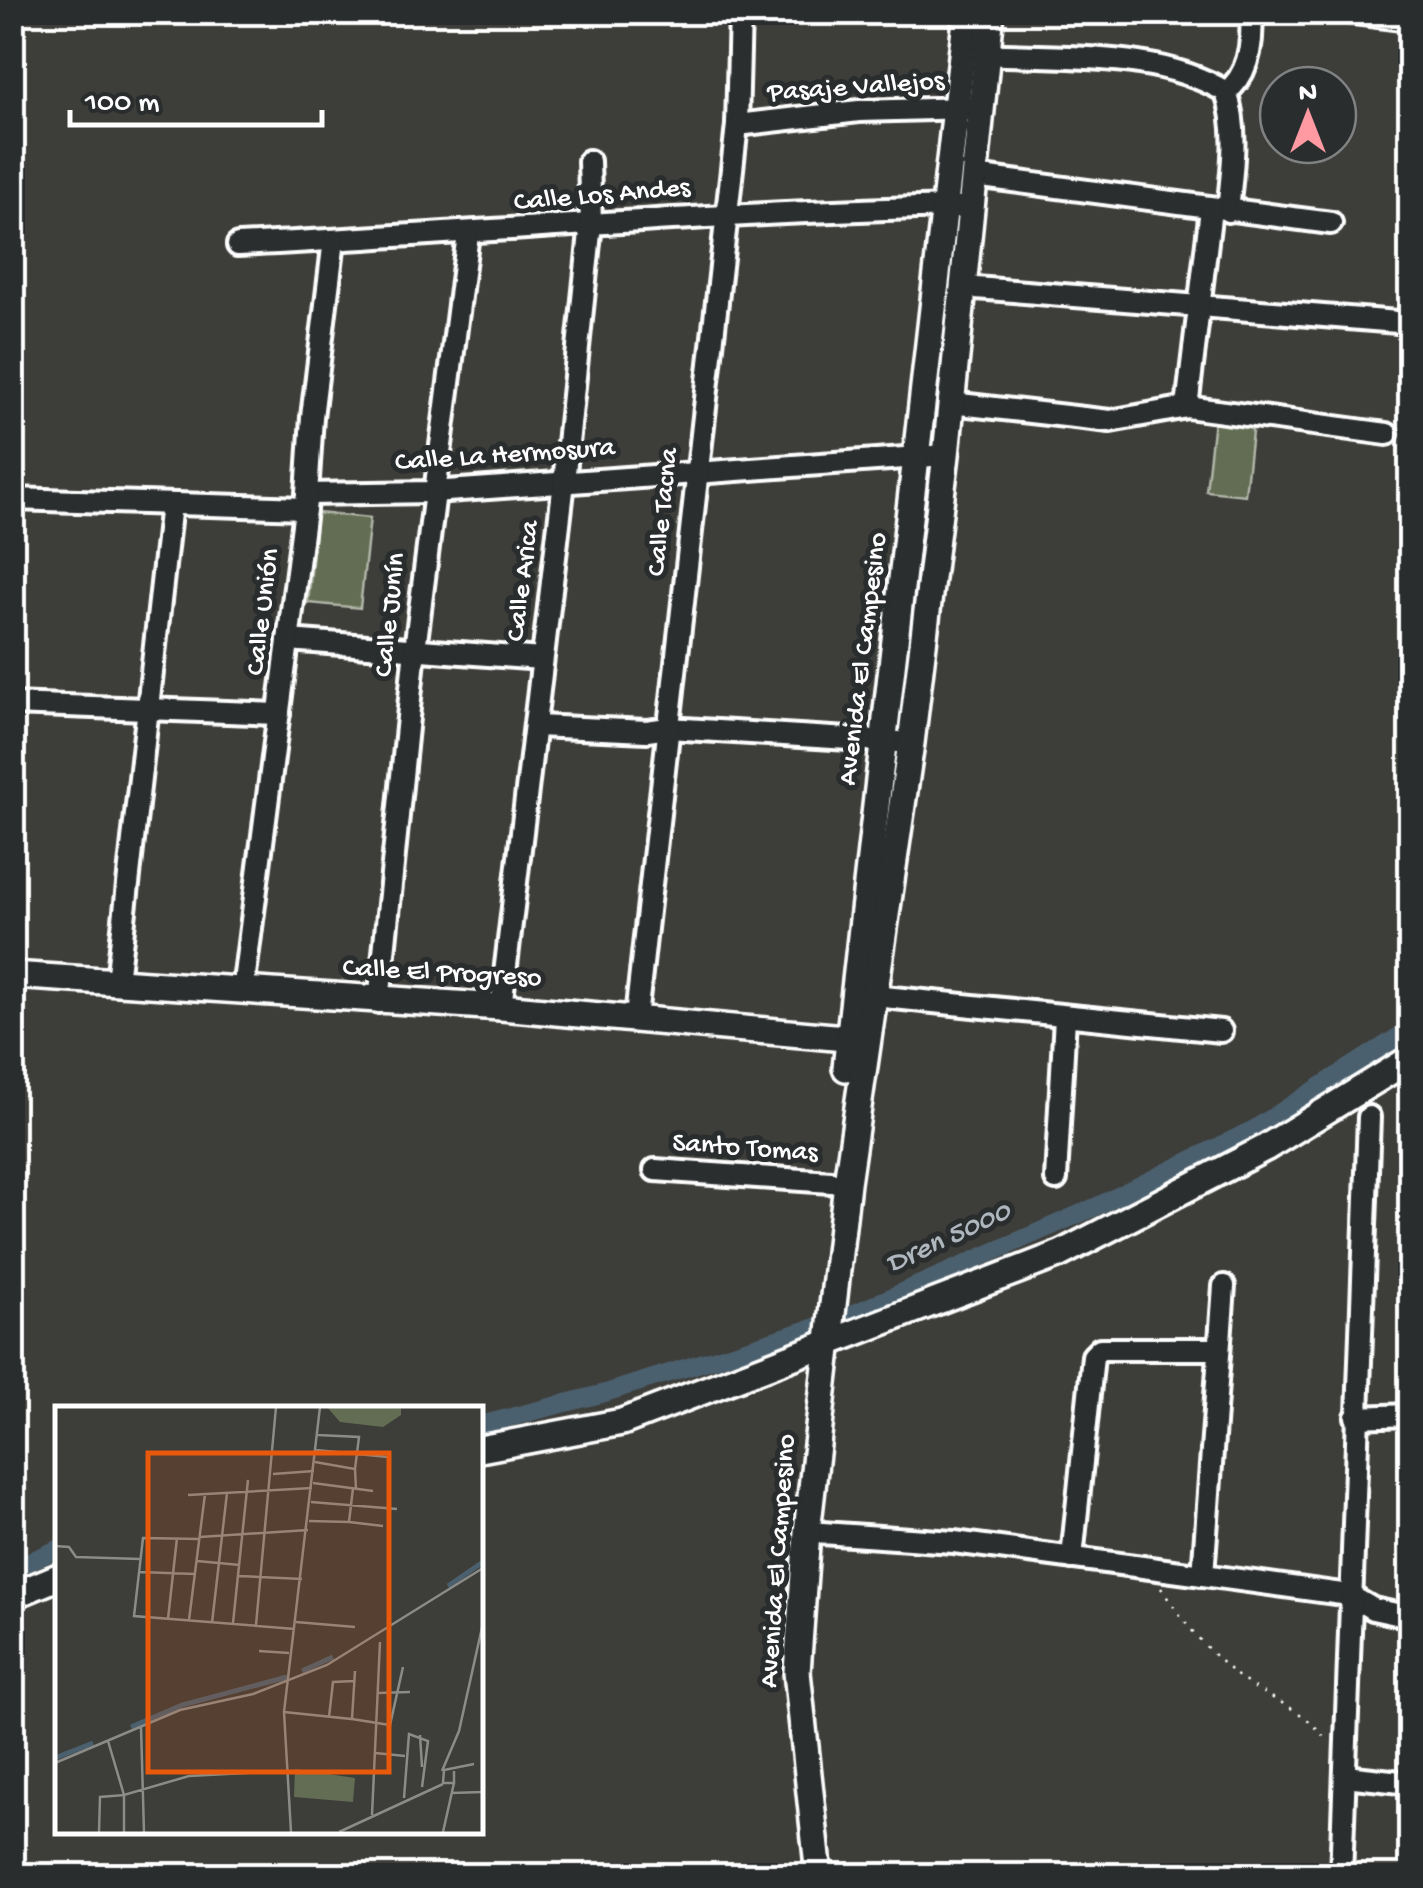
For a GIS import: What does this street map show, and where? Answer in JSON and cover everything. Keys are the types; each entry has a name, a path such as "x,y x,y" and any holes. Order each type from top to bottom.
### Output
{"street":[{"name":"Calle Tacna","path":"636,1017 737,125 740,12"},
{"name":"Avenida El Campesino","path":"832,1309 819,1278 858,1039 874,996 911,743 946,455 963,287 959,206 974,176 968,12"},
{"name":"Avenida El Campesino","path":"819,1876 797,1672 806,1532 832,1309 885,741 918,457 959,206 969,108 987,54 992,12"},
{"path":"1226,92 1238,83 1246,66 1251,12"},
{"path":"1347,12 1410,20"},
{"path":"987,54 1173,70 1204,78 1226,92 1233,112 1234,147 1219,210 1187,407"},
{"name":"Pasaje Vallejos","path":"737,125 858,111 969,108"},
{"name":"Calle Arica","path":"501,1007 591,223 589,161"},
{"path":"974,176 1332,223"},
{"name":"Calle Los Andes","path":"238,245 468,234 724,214 959,206"},
{"name":"Calle Junín","path":"378,1002 433,492 468,234"},
{"name":"Calle Unión","path":"244,990 306,501 334,240"},
{"path":"963,287 1410,323"},
{"path":"951,403 1110,422 1187,407 1387,434"},
{"name":"Calle La Hermosura","path":"12,499 171,504 306,501 946,455"},
{"path":"116,982 171,504"},
{"path":"288,640 542,659"},
{"path":"12,704 278,714"},
{"path":"536,726 646,731 668,728 911,743"},
{"name":"Calle El Progreso","path":"12,975 636,1017 858,1039"},
{"path":"874,996 1222,1030"},
{"path":"1056,1179 1065,1016"},
{"path":"482,1449 622,1422 828,1338 1060,1254 1265,1148 1410,1060"},
{"path":"1341,1876 1369,1117"},
{"name":"Santo Tomas","path":"656,1170 832,1182"},
{"path":"1203,1575 1224,1286"},
{"path":"1072,1558 1093,1356 1100,1348 1218,1349"},
{"path":"1356,1417 1410,1415"},
{"path":"806,1532 954,1542 1349,1594 1372,1608 1410,1617"},
{"path":"12,1596 55,1577"},
{"path":"1344,1776 1410,1783"}],"path":[{"path":"1148,1566 1174,1608 1238,1677 1318,1725 1326,1742"}],"green space":[{"path":"1214,419 1253,423 1245,495 1206,491"},
{"path":"317,513 370,518 360,608 308,603"},
{"path":"867,1866 982,1868 1041,1875 867,1875"}],"waterway":[{"name":"Dren 5000","path":"482,1424 605,1393 841,1319 1095,1207 1254,1129 1410,1029"},
{"name":"Dren 5000","path":"12,1569 55,1550"}]}
